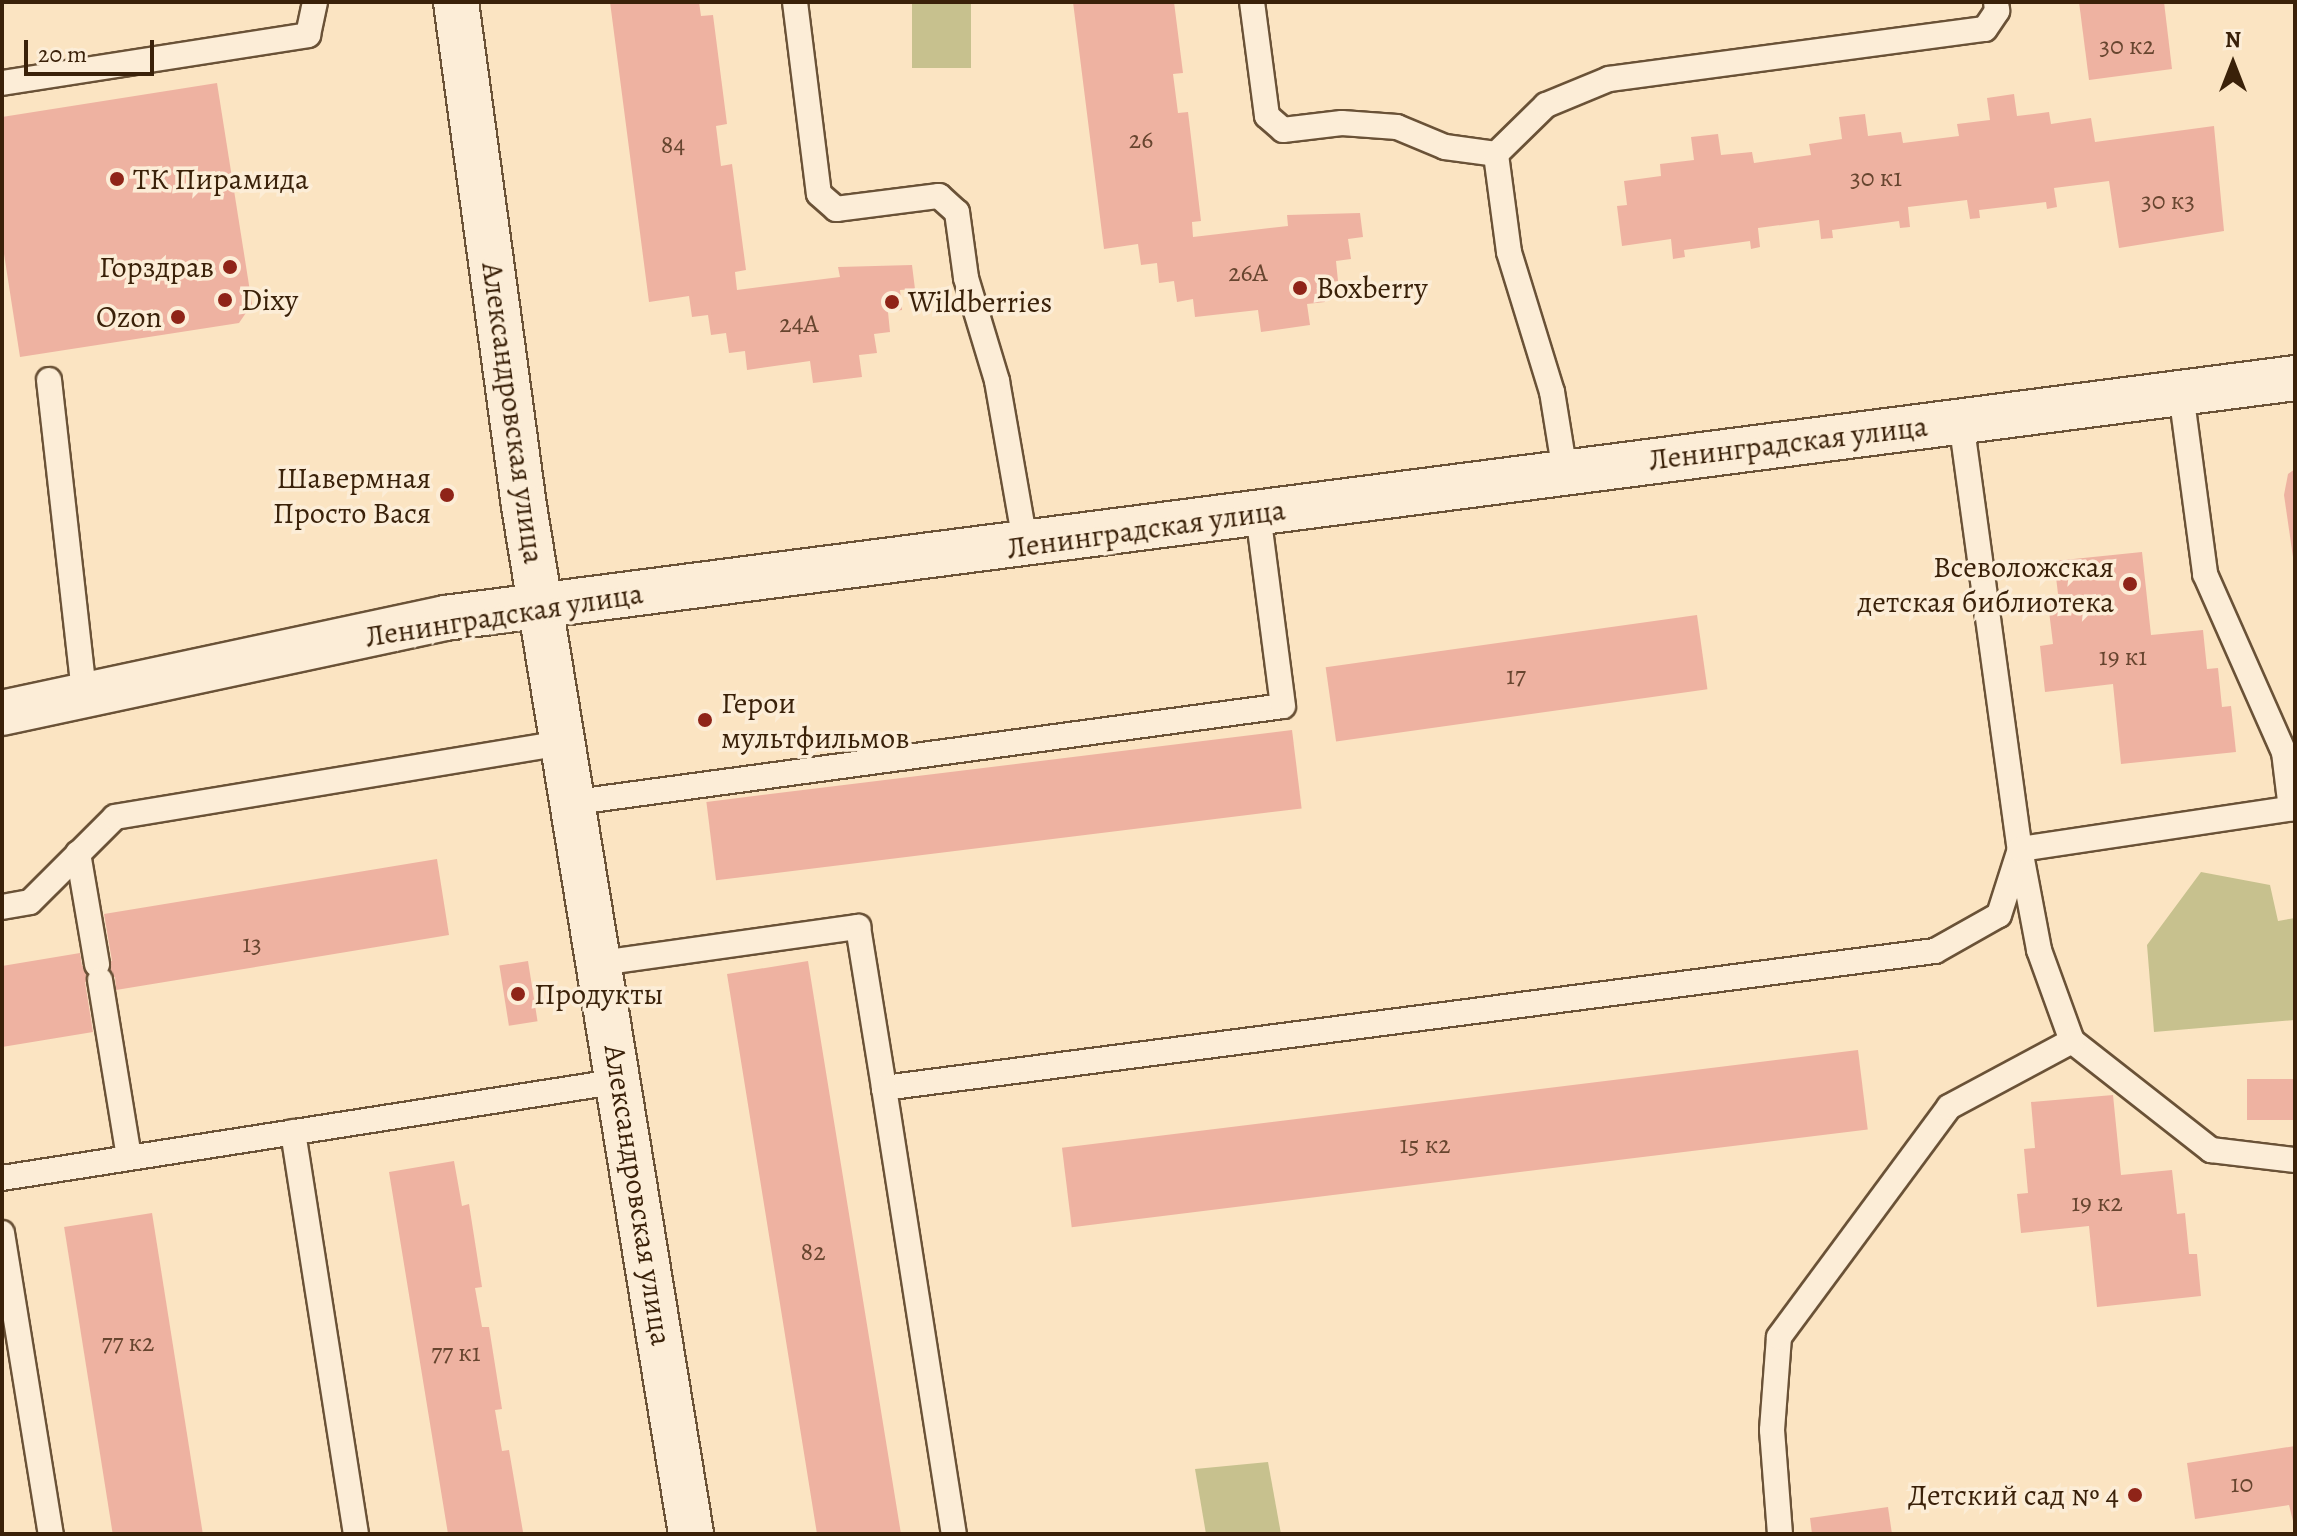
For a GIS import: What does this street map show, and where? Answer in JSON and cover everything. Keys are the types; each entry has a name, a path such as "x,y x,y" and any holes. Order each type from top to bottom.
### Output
{"street":[{"name":"Александровская улица","path":"456,2 542,606 576,802 691,1534"},
{"name":"Ленинградская улица","path":"2,713 445,618 1026,547 1565,472 2295,378"}],"lane":[{"path":"2,83 308,35 315,2"},
{"path":"795,2 819,194 836,209 939,196 957,212 966,278 997,381 1026,547"},
{"path":"1252,2 1267,116 1283,130 1342,123 1397,127 1445,147 1496,154"},
{"path":"1496,154 1546,105 1609,79 1985,29 1997,11 1996,2"},
{"path":"1496,154 1509,252 1552,392 1565,472"},
{"path":"49,380 84,694"},
{"path":"2020,849 2293,808 2284,752 2205,574 2181,393"},
{"path":"1961,421 2020,849 2039,950 2072,1041 2211,1150 2295,1160"},
{"path":"576,802 1283,706 1258,514"},
{"path":"2,907 30,902 115,817 566,742"},
{"path":"884,1088 1935,951 1999,915 2020,849"},
{"path":"78,853 129,1158"},
{"path":"601,963 858,927 954,1534"},
{"path":"1780,1534 1772,1430 1779,1337 1949,1107 2072,1041"},
{"path":"2,1178 620,1081"},
{"path":"293,1132 356,1534"},
{"path":"2,1233 51,1534"}],"shaded area":[{"path":"912,2 971,2 971,68 912,68"},
{"path":"2201,872 2270,885 2278,921 2295,918 2295,1020 2154,1032 2147,945"},
{"path":"1268,1462 1281,1534 1206,1534 1195,1469"}],"building":[{"path":"610,2 699,2 701,16 713,15 727,124 716,126 721,166 732,164 746,270 735,272 737,290 840,277 838,267 912,265 915,289 900,290 902,310 888,312 890,332 874,334 877,353 859,355 862,377 813,383 810,361 747,370 745,351 729,353 726,333 711,335 708,315 692,317 689,296 649,302"},
{"path":"1073,2 1174,2 1183,73 1173,74 1178,113 1188,112 1201,221 1192,222 1193,237 1288,226 1287,215 1360,213 1363,237 1348,239 1351,259 1336,261 1338,281 1323,283 1325,302 1307,304 1310,325 1261,332 1258,310 1195,317 1193,299 1177,302 1174,281 1159,283 1157,263 1141,265 1138,244 1104,249"},
{"path":"2079,2 2164,2 2172,69 2089,80"},
{"name":"ТК Пирамида","path":"217,83 252,304 239,323 20,357 2,241 2,117"},
{"path":"2014,94 2017,116 2049,112 2051,124 2091,118 2095,142 2214,126 2224,231 2119,248 2109,181 2054,188 2057,207 2047,209 2046,202 1979,210 1980,218 1970,219 1967,200 1908,207 1910,227 1900,228 1899,221 1832,230 1833,238 1821,239 1819,220 1758,228 1760,247 1751,249 1750,241 1684,250 1685,257 1673,259 1671,239 1622,246 1617,206 1627,205 1624,181 1661,176 1660,164 1694,160 1691,137 1718,134 1721,155 1752,152 1754,163 1811,155 1809,144 1842,139 1839,117 1865,114 1868,136 1901,132 1903,143 1959,136 1957,124 1990,120 1987,98"},
{"path":"2295,469 2293,557 2284,495 2288,474"},
{"path":"2142,552 2151,635 2203,630 2207,669 2218,668 2222,707 2231,706 2236,752 2121,764 2113,684 2045,692 2040,646 2053,644 2048,603 2059,602 2054,561"},
{"path":"1697,615 1707,689 1336,741 1326,667"},
{"path":"1292,730 1302,808 716,880 706,802"},
{"path":"437,859 449,935 116,990 115,977 85,982 93,1032 2,1047 2,966 80,953 82,966 112,961 104,914"},
{"name":"Продукты","path":"528,961 538,1021 509,1026 499,966"},
{"path":"808,961 901,1534 817,1534 727,974"},
{"path":"1858,1050 1868,1129 1072,1227 1062,1148"},
{"path":"2247,1079 2295,1079 2295,1120 2247,1120"},
{"path":"2113,1095 2121,1175 2172,1170 2177,1214 2185,1213 2189,1254 2197,1254 2201,1296 2097,1307 2089,1226 2021,1233 2017,1194 2028,1193 2024,1149 2035,1148 2031,1102"},
{"path":"454,1161 462,1206 469,1204 482,1287 475,1288 482,1327 489,1327 502,1409 495,1410 502,1451 509,1450 523,1532 514,1534 448,1534 389,1172"},
{"path":"152,1213 203,1534 113,1534 64,1227"},
{"path":"2295,1446 2295,1529 2289,1505 2195,1519 2187,1463"},
{"path":"1888,1507 1892,1534 1812,1534 1810,1518"}],"place":[{"name":"ТК Пирамида","path":"117,179"},
{"name":"Горздрав","path":"230,267"},
{"name":"Boxberry","path":"1300,288"},
{"name":"Dixy","path":"225,300"},
{"name":"Wildberries","path":"892,302"},
{"name":"Ozon","path":"178,317"},
{"name":"Шавермная Просто Вася","path":"447,495"},
{"name":"Всеволожская детская библиотека","path":"2130,584"},
{"name":"Герои мультфильмов","path":"705,720"},
{"name":"Продукты","path":"518,994"},
{"name":"Детский сад № 4","path":"2135,1495"}]}
